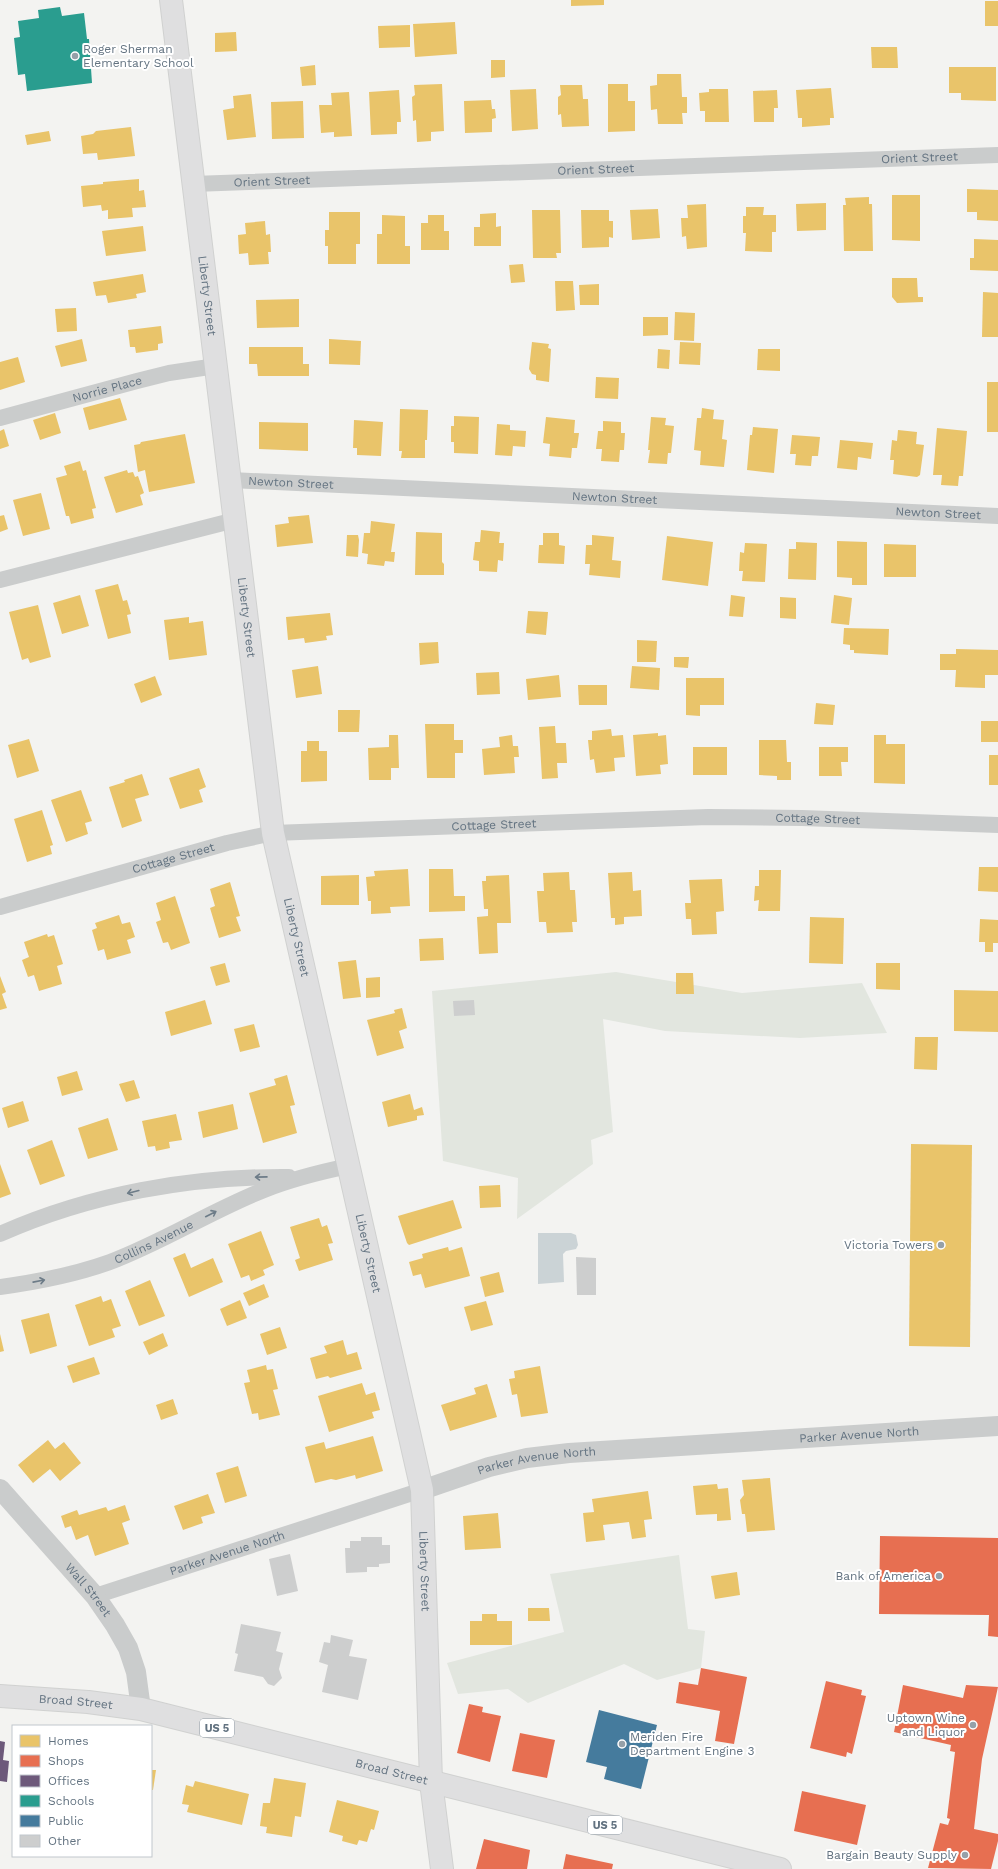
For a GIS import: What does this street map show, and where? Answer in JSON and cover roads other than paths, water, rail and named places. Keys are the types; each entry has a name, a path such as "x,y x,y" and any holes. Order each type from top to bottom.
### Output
{"main road":[{"name":"Liberty Street","path":"171,0 273,833 422,1490 431,1782 442,1869"},
{"name":"Broad Street","path":"0,1696 88,1702 141,1709 780,1869"}],"street":[{"name":"Orient Street","path":"193,184 998,155"},
{"name":"Norrie Place","path":"0,418 137,380 169,373 216,366"},
{"name":"Newton Street","path":"230,480 998,516"},
{"path":"0,580 235,520"},
{"name":"Cottage Street","path":"0,907 227,843 273,833 708,817 802,818 998,825"},
{"name":"Collins Avenue","path":"0,1287 66,1275 110,1262 156,1243 235,1203 300,1177 349,1166"},
{"name":"Collins Avenue","path":"0,1234 49,1215 142,1190 194,1181 230,1178 300,1177"},
{"name":"Parker Avenue North","path":"95,1596 489,1467 527,1458 569,1453 998,1426"},
{"name":"Wall Street","path":"0,1489 95,1596 115,1625 128,1648 136,1672 141,1709"}],"place":[{"name":"Roger Sherman Elementary School","path":"75,56"},
{"name":"Victoria Towers","path":"941,1245"},
{"name":"Bank of America","path":"939,1576"},
{"name":"Uptown Wine and Liquor","path":"973,1725"},
{"name":"Meriden Fire Department Engine 3","path":"622,1744"},
{"name":"Bargain Beauty Supply","path":"965,1855"}]}
